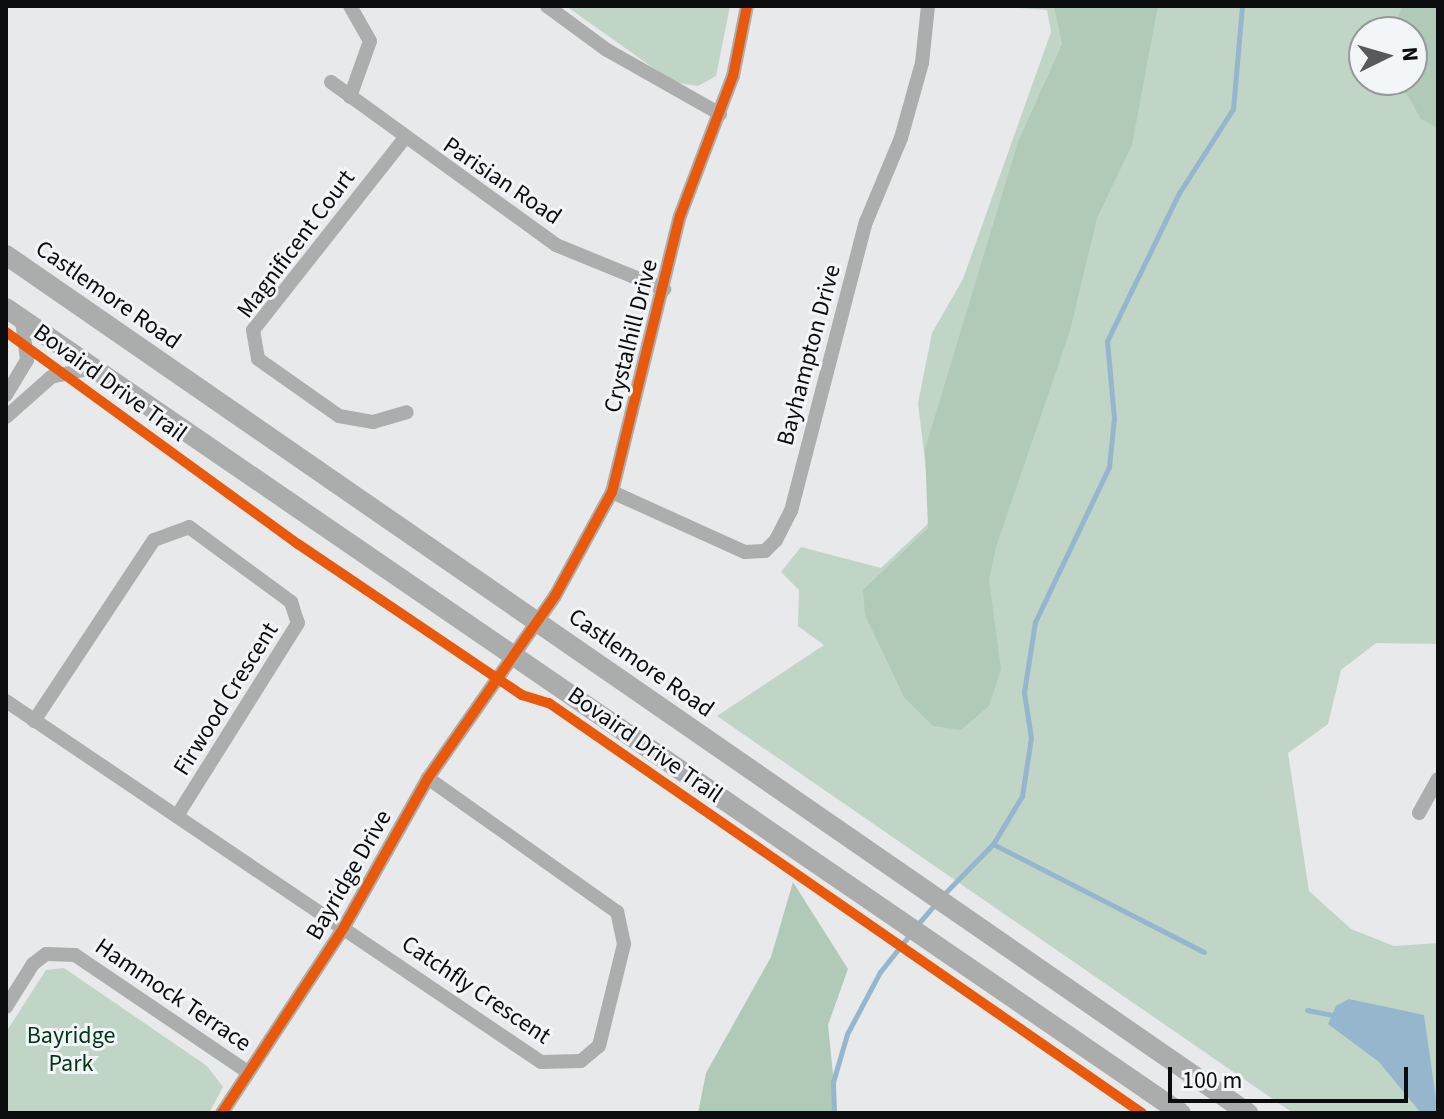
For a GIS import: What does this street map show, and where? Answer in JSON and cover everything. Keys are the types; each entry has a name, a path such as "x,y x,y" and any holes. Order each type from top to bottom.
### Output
{"main road":[{"name":"Castlemore Road","path":"6,255 1248,1113"},
{"path":"14,314 1181,1113"}],"street":[{"path":"350,6 370,41 350,97"},
{"path":"547,6 607,50 720,114"},
{"name":"Crystalhill Drive","path":"514,658 538,623 612,492 680,216 720,114 747,6"},
{"name":"Bayhampton Drive","path":"612,492 745,552 765,551 776,540 791,511 866,222 901,138 922,63 928,6"},
{"name":"Parisian Road","path":"331,82 404,139 556,245 664,289"},
{"name":"Magnificent Court","path":"404,139 253,330 258,359 339,416 373,422 407,412"},
{"path":"6,395 27,360 14,314"},
{"path":"6,417 51,377 92,368"},
{"name":"Firwood Crescent","path":"34,721 154,540 189,527 291,602 298,623 177,816"},
{"name":"Bayridge Drive","path":"222,1113 344,927 428,778 514,658"},
{"name":"Catchfly Crescent","path":"6,701 541,1062 581,1061 599,1046 624,944 617,912 428,778"},
{"path":"1419,813 1438,779"},
{"name":"Hammock Terrace","path":"6,1007 33,964 46,954 75,955 248,1072"}],"green space":[{"path":"566,6 730,6 716,76 698,86 673,82"},
{"path":"989,6 1438,6 1438,644 1376,643 1341,670 1328,724 1288,753 1309,891 1351,929 1394,946 1438,943 1438,1113 1293,1113 717,716 824,645 798,626 799,590 781,572 801,547 881,568 932,520 918,403 932,333 963,279 1051,32 1047,10"},
{"path":"1054,6 1158,6 1132,145 1097,218 1070,331 996,547 989,580 1001,669 989,706 961,730 933,726 904,697 865,615 863,590 928,528 925,449 1018,142 1062,44"},
{"path":"1402,6 1438,6 1438,128 1421,119 1408,96 1428,96 1428,16 1399,16"},
{"path":"793,882 848,969 828,1025 837,1113 698,1113 706,1073 771,957"},
{"name":"Bayridge Park","path":"64,968 207,1066 223,1087 209,1113 6,1113 6,1032 46,970"}],"water":[{"path":"1349,999 1424,1015 1438,1113 1421,1113 1379,1062 1328,1024 1336,1006"}],"waterway":[{"path":"943,895 993,844 1022,796 1031,738 1024,692 1035,622 1109,467 1114,418 1107,341 1179,193 1233,109 1242,6"},
{"path":"993,844 1204,952"},
{"path":"917,925 936,903"},
{"path":"834,1113 833,1082 847,1034 880,972 911,933"},
{"path":"1307,1010 1338,1016"}],"cycle path":[{"path":"222,1113 344,927 428,778 555,596 612,492 680,216 733,76 747,6"},
{"name":"Bovaird Drive Trail","path":"6,332 298,544 522,695 549,703 1142,1113"}]}
